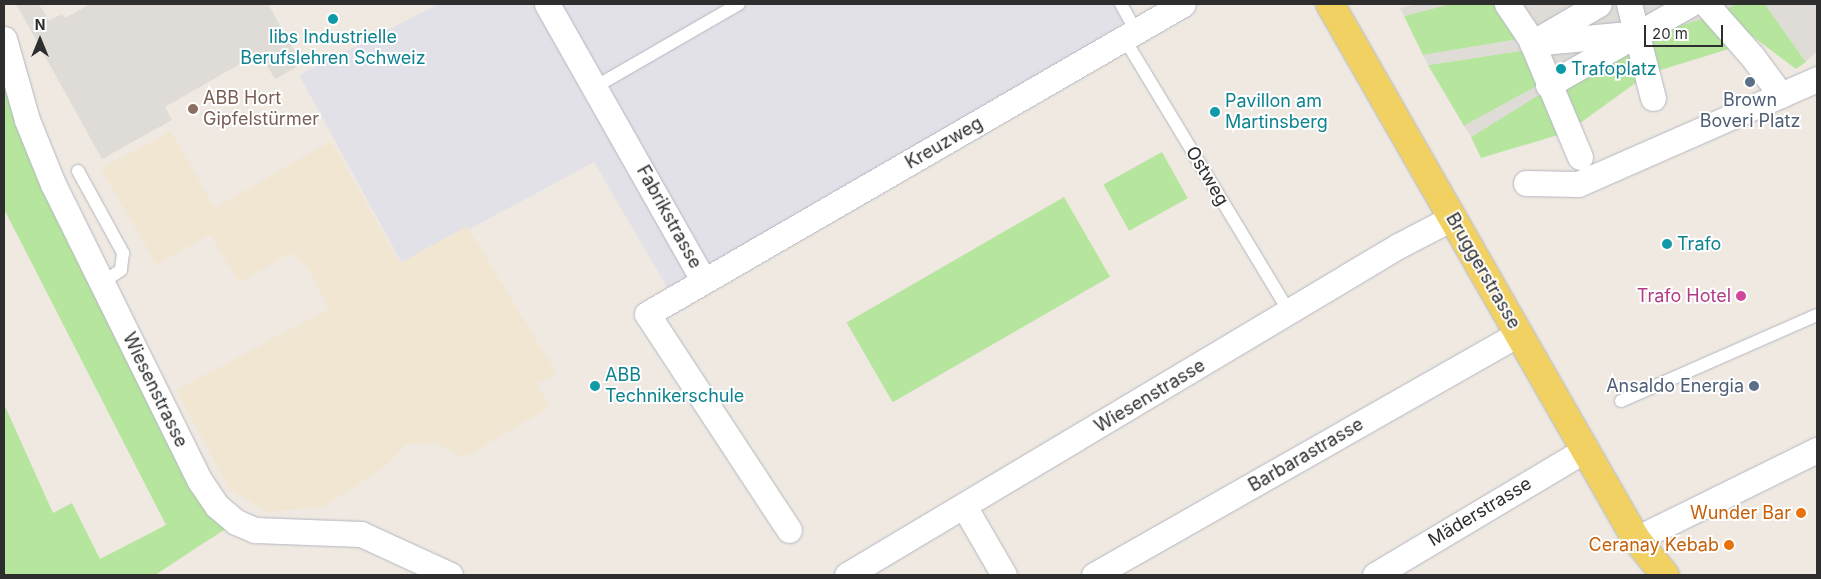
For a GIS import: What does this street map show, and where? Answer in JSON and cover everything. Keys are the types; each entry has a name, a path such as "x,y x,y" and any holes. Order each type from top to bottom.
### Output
{"main road":[{"name":"Bruggerstrasse","path":"1330,4 1636,539 1664,575"},
{"name":"Bruggerstrasse","path":"1636,539 1644,575"}],"street":[{"name":"Fabrikstrasse","path":"547,4 704,280 647,314 789,530"},
{"name":"Kreuzweg","path":"704,280 1183,4"},
{"path":"1507,4 1532,43 1580,157"},
{"path":"1532,43 1599,4"},
{"path":"1629,4 1653,98"},
{"path":"1548,84 1690,4"},
{"path":"1706,4 1752,56 1780,95"},
{"path":"1532,43 1637,34"},
{"name":"Wiesenstrasse","path":"4,39 10,87 40,157 200,481 224,513 248,528 262,532 337,531 361,534 414,567 450,575"},
{"path":"1526,183 1578,184 1817,79"},
{"name":"Wiesenstrasse","path":"847,575 1452,218"},
{"name":"Barbarastrasse","path":"1094,575 1519,334"},
{"name":"Mäderstrasse","path":"1375,575 1586,449"},
{"path":"1636,539 1817,450"},
{"path":"964,506 1004,575"}],"lane":[{"path":"595,87 738,4"},
{"name":"Ostweg","path":"1121,4 1130,34 1290,313"},
{"path":"78,171 122,253 121,270 102,283"},
{"path":"1621,401 1817,315"}],"shaded area":[{"path":"16,4 39,4 49,21 62,14 65,18 90,4 268,4 302,64 275,79 259,53 165,107 172,120 102,159"},
{"path":"439,4 1129,4 1135,15 681,311 594,162 403,265 299,75"},
{"path":"1417,4 1450,4 1404,16 1400,8"},
{"name":"Trafoplatz","path":"1499,4 1736,4 1720,12 1756,41 1732,48 1708,17 1649,35 1558,87 1580,123 1558,135 1544,92 1471,137 1464,126 1539,85 1526,50 1428,65 1423,55 1520,39"},
{"path":"1765,4 1817,4 1817,51 1806,62"},
{"path":"171,131 215,208 331,141 400,263 467,226 557,374 537,384 550,407 463,458 435,442 405,445 386,466 323,507 268,512 230,490 176,390 329,309 307,267 290,253 239,283 210,234 157,265 101,169"}],"green space":[{"path":"1450,4 1499,4 1520,39 1423,55 1404,16"},
{"path":"1736,4 1765,4 1806,62 1796,69 1720,12"},
{"path":"1708,17 1732,48 1654,72 1649,35"},
{"path":"4,39 40,157 236,522 155,575 4,575 4,404 53,513 72,503 100,559 166,525 4,209"},
{"path":"1632,44 1644,77 1580,123 1558,87"},
{"path":"1526,50 1539,85 1464,126 1428,65"},
{"path":"1544,91 1558,135 1481,158 1471,137"},
{"path":"1162,152 1188,198 1129,231 1103,184"},
{"path":"1064,197 1110,277 893,402 847,323"}],"place":[{"name":"libs Industrielle Berufslehren Schweiz","path":"333,19"},
{"name":"Trafoplatz","path":"1561,69"},
{"name":"Brown Boveri Platz","path":"1750,82"},
{"name":"ABB Hort Gipfelstürmer","path":"193,109"},
{"name":"Pavillon am Martinsberg","path":"1215,112"},
{"name":"Trafo","path":"1667,244"},
{"name":"Trafo Hotel","path":"1741,296"},
{"name":"ABB Technikerschule","path":"595,386"},
{"name":"Ansaldo Energia","path":"1754,386"},
{"name":"Wunder Bar","path":"1801,513"},
{"name":"Ceranay Kebab","path":"1729,545"}]}
